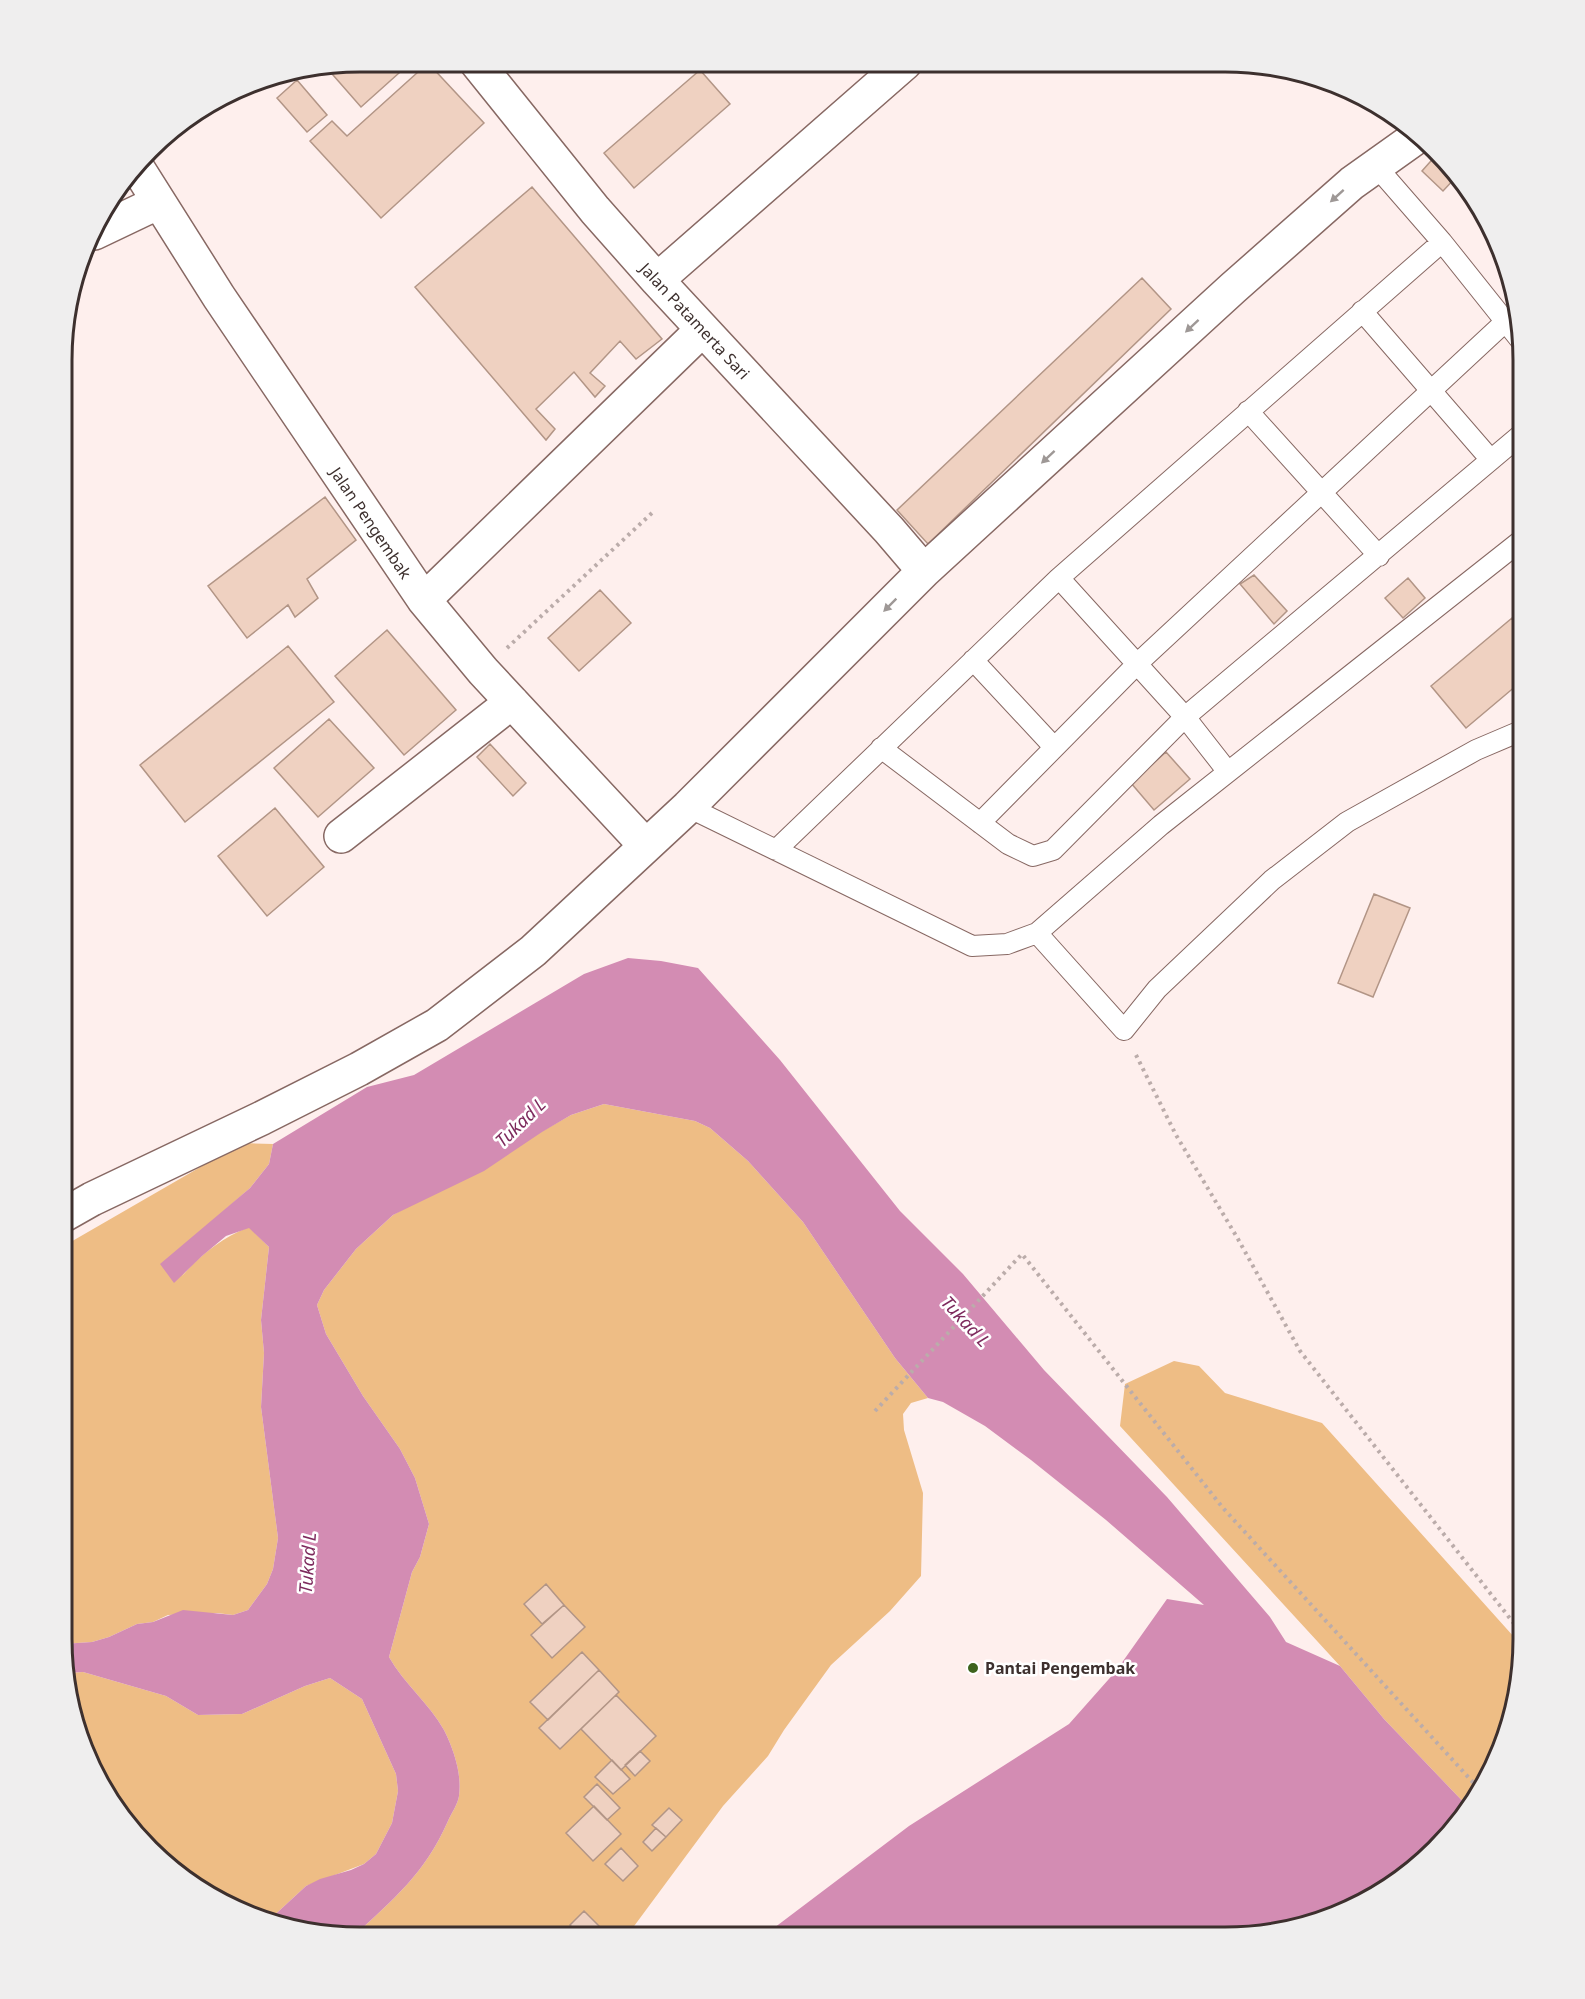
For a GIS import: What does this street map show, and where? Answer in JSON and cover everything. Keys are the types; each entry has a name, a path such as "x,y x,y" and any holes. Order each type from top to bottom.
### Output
{"street":[{"name":"Jalan Patamerta Sari","path":"484,72 595,210 924,571"},
{"path":"657,280 895,72"},
{"path":"72,1210 358,1069 438,1025 533,951 688,807 924,571 1233,288 1352,183 1411,141"},
{"name":"Jalan Pengembak","path":"141,174 219,297 424,600 483,670 646,846"},
{"path":"104,229 159,202"},
{"path":"424,600 702,330"},
{"path":"341,836 512,702"}],"lane":[{"path":"1375,165 1442,242 1511,330"},
{"path":"776,850 1059,578 1442,242"},
{"path":"1362,311 1491,460"},
{"path":"980,823 1138,663 1505,322"},
{"path":"1248,411 1379,555"},
{"path":"881,748 1008,844 1033,856 1053,850 1185,717 1513,441"},
{"path":"688,807 972,946 1007,944 1037,933 1161,825 1513,547"},
{"path":"1059,578 1138,663 1185,717 1228,772"},
{"path":"973,660 1054,747"},
{"path":"1037,933 1124,1030 1157,989 1272,880 1347,822 1476,750 1513,734"}],"path":[{"path":"483,670 652,513"},
{"path":"1124,1030 1176,1134 1300,1351 1513,1622"},
{"path":"875,1411 1022,1254 1223,1508 1474,1783"}],"shaded area":[{"path":"604,1104 695,1121 710,1128 748,1161 803,1222 895,1358 928,1398 911,1403 903,1414 904,1430 923,1493 921,1576 890,1611 831,1665 768,1756 723,1806 633,1927 364,1927 407,1885 429,1856 457,1802 460,1788 454,1754 444,1730 389,1657 412,1572 420,1557 429,1524 415,1478 400,1449 363,1396 326,1334 317,1305 324,1290 356,1249 393,1215 571,1115"},
{"path":"242,1143 273,1144 269,1164 250,1188 226,1209 182,1276 213,1247 249,1227 269,1247 261,1320 264,1353 261,1407 278,1538 273,1569 267,1584 248,1610 233,1615 217,1613 168,1615 153,1622 137,1624 109,1637 92,1642 72,1643 72,1241"},
{"path":"1174,1361 1199,1366 1225,1393 1322,1423 1513,1636 1511,1676 1498,1731 1483,1766 1462,1801 1384,1719 1340,1666 1120,1426 1125,1384"},
{"path":"83,1672 166,1696 198,1715 242,1714 305,1686 330,1678 362,1699 396,1774 398,1791 392,1823 376,1854 364,1864 306,1886 276,1914 250,1905 216,1888 185,1867 156,1843 121,1799 102,1766 87,1731 74,1673"}],"water":[{"name":"Tukad L","path":"628,958 698,968 780,1060 900,1211 963,1274 1044,1370 1167,1497 1270,1617 1286,1642 1340,1666 1384,1719 1462,1801 1429,1843 1385,1878 1352,1897 1317,1912 1262,1925 1225,1927 775,1927 909,1826 1069,1724 1116,1671 1167,1599 1204,1605 1106,1520 1031,1460 985,1426 943,1402 928,1398 895,1358 803,1222 748,1161 710,1128 695,1121 604,1104 571,1115 484,1171 393,1215 356,1249 324,1290 317,1305 326,1334 363,1396 400,1449 415,1478 429,1524 420,1557 412,1572 389,1657 444,1730 456,1762 460,1788 456,1806 429,1856 407,1885 364,1927 323,1925 276,1914 306,1886 364,1864 376,1854 392,1823 398,1791 396,1774 362,1699 330,1678 305,1686 242,1714 198,1715 166,1696 83,1672 74,1673 72,1643 92,1642 109,1637 137,1624 153,1622 183,1610 233,1615 248,1610 267,1584 273,1569 278,1538 261,1407 264,1353 261,1320 269,1247 249,1228 226,1236 174,1283 160,1264 250,1188 269,1164 273,1144 367,1087 414,1075 584,974"}],"building":[{"path":"398,72 399,73 361,107 332,74"},
{"path":"418,72 436,72 484,123 381,218 310,141 332,121 347,136"},
{"path":"698,72 702,72 730,104 634,188 604,153"},
{"path":"297,80 327,115 307,132 277,98"},
{"path":"1432,160 1451,182 1443,191 1422,171"},
{"path":"532,187 662,339 636,359 620,341 590,373 605,386 595,397 574,372 536,409 555,429 546,440 415,287"},
{"path":"1142,278 1171,309 928,544 897,510"},
{"path":"325,497 356,540 307,579 318,598 295,617 288,605 247,638 208,586"},
{"path":"1254,575 1287,611 1274,624 1240,584"},
{"path":"1408,578 1425,598 1403,618 1385,598"},
{"path":"600,590 631,623 579,671 548,638"},
{"path":"1512,618 1513,688 1466,728 1431,686"},
{"path":"387,630 456,710 404,755 335,676"},
{"path":"288,646 334,702 185,822 140,765"},
{"path":"329,719 374,768 318,817 274,768"},
{"path":"490,744 526,783 513,796 477,757"},
{"path":"1166,752 1190,779 1154,810 1131,783"},
{"path":"275,808 324,867 267,916 218,856"},
{"path":"1374,894 1410,908 1373,997 1338,983"},
{"path":"546,1584 564,1605 542,1624 524,1604"},
{"path":"564,1605 585,1627 552,1658 531,1635"},
{"path":"582,1652 599,1670 548,1720 530,1702"},
{"path":"599,1670 619,1692 560,1749 539,1728"},
{"path":"616,1695 656,1736 621,1770 581,1729"},
{"path":"640,1751 650,1761 635,1776 625,1765"},
{"path":"612,1760 630,1779 613,1794 595,1777"},
{"path":"597,1784 620,1808 607,1820 584,1797"},
{"path":"594,1806 621,1834 593,1861 566,1833"},
{"path":"669,1808 682,1820 666,1837 652,1825"},
{"path":"656,1828 666,1837 652,1851 643,1842"},
{"path":"621,1848 638,1866 623,1881 605,1864"},
{"path":"584,1911 600,1927 572,1927 570,1925"}],"place":[{"name":"Pantai Pengembak","path":"973,1668"}]}
